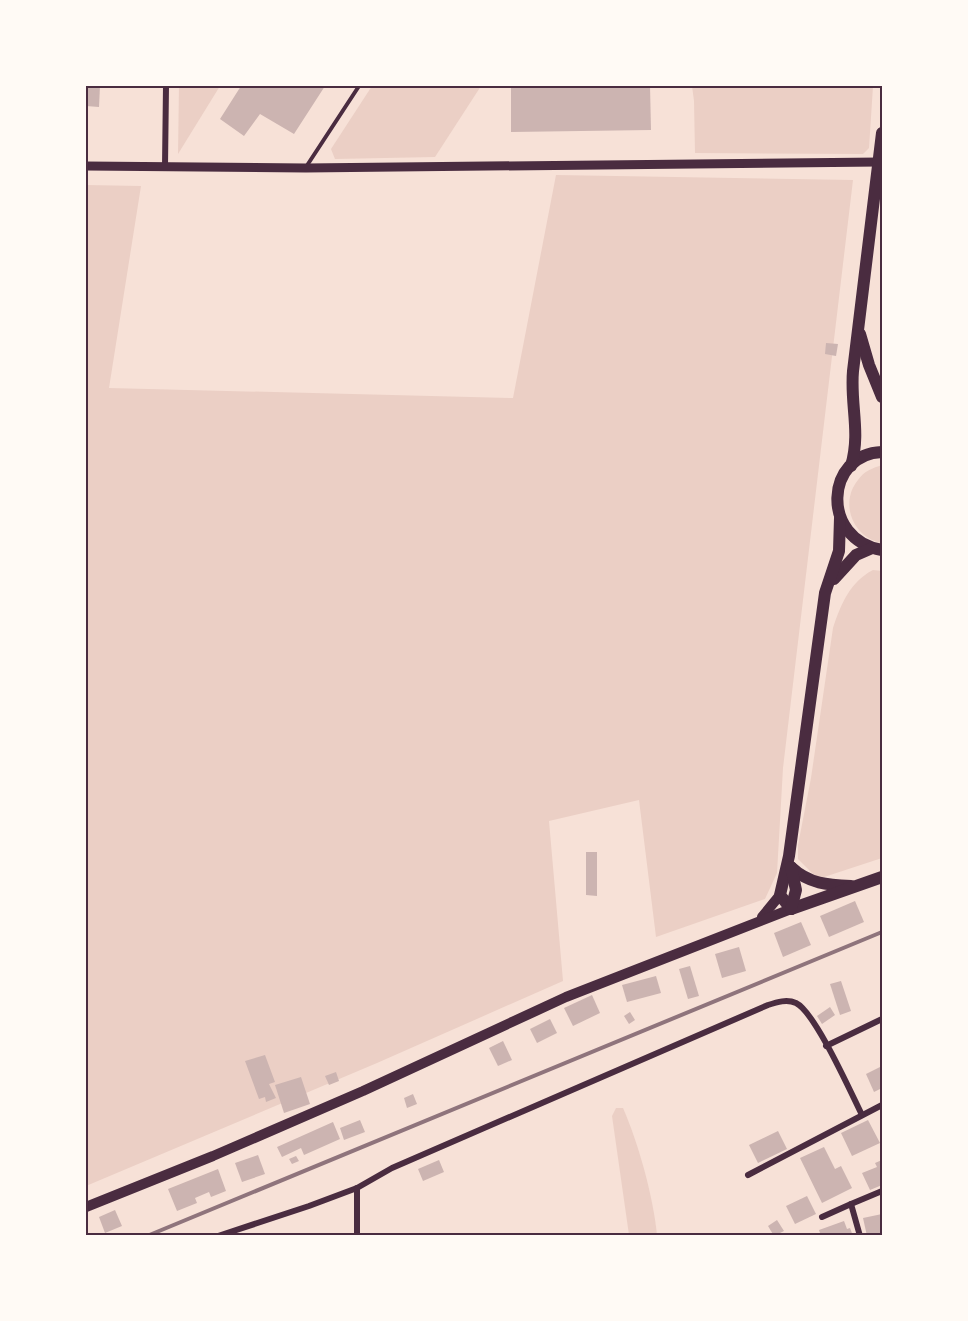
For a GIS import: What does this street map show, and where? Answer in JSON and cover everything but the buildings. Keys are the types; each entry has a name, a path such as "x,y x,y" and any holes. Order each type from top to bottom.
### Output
{"main road":[{"path":"851,466 857,435 852,381 882,133"},
{"path":"859,327 869,365 882,397"},
{"path":"757,921 771,908 780,895 790,862 825,592 839,551 838,490 851,466 864,457 882,452"},
{"path":"840,518 858,542 877,549"},
{"path":"825,592 849,561 863,551 877,549"},
{"path":"790,862 804,877 816,882 858,886"},
{"path":"790,862 796,890 791,909"},
{"path":"86,1207 213,1156 309,1114 566,997 757,921 882,877"},
{"path":"780,895 791,909"}],"street":[{"path":"165,166 166,86"},
{"path":"86,166 306,168 879,162"},
{"path":"218,1236 294,1212 357,1188 392,1168 774,1003 791,1001 802,1007 809,1015 862,1115"},
{"path":"826,1046 882,1019"},
{"path":"748,1175 882,1105"},
{"path":"357,1188 357,1236"},
{"path":"822,1217 882,1191"},
{"path":"851,1204 860,1236"}],"lane":[{"path":"306,168 359,86"}],"shaded area":[{"path":"179,86 220,86 178,154"},
{"path":"372,86 481,86 435,157 335,159 331,149"},
{"path":"692,86 873,86 869,148 863,154 695,153"},
{"path":"556,175 853,180 783,768 777,873 765,899 656,937 639,800 549,821 563,981 377,1063 86,1186 86,185 141,186 109,388 513,398"},
{"path":"882,465 882,543 872,540 857,527 852,518 850,499 852,489 860,477"},
{"path":"873,570 882,571 882,858 818,879 798,859 798,845 811,778 833,628 847,594 858,581"},
{"path":"616,1108 623,1108 640,1154 649,1187 657,1235 629,1235 612,1116"}],"railway":[{"path":"147,1236 882,932"}]}
